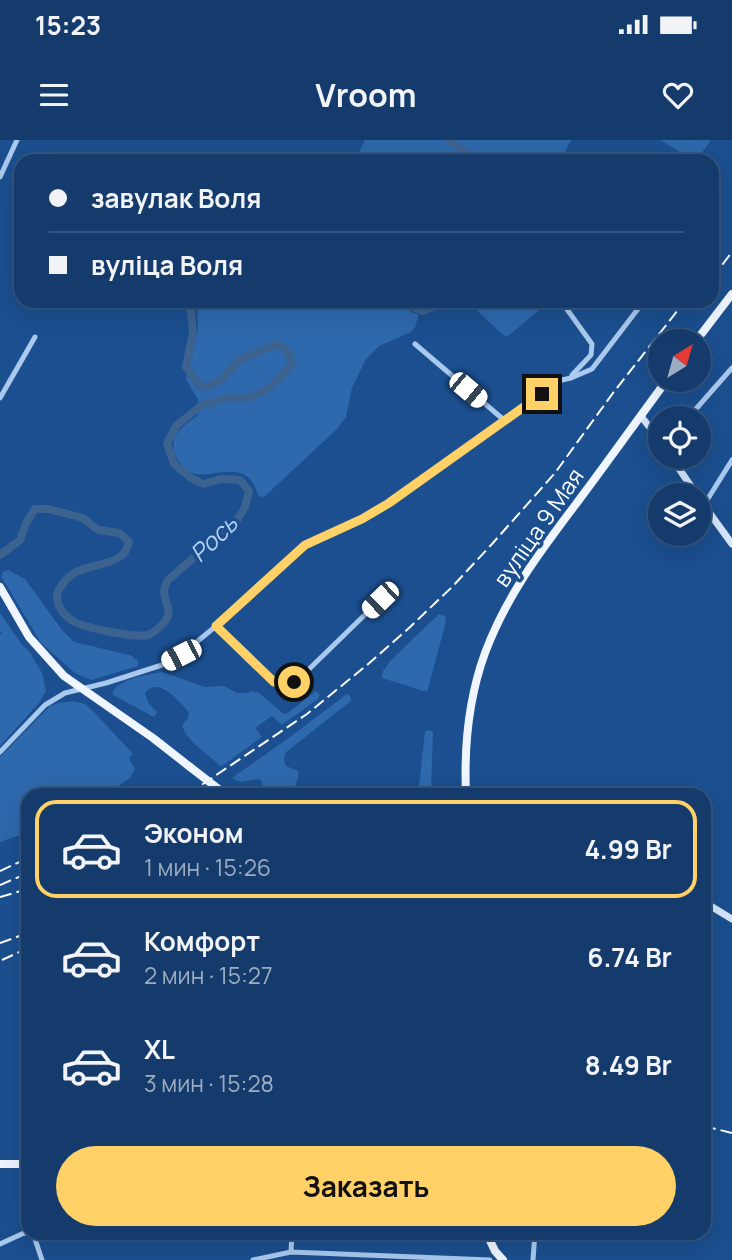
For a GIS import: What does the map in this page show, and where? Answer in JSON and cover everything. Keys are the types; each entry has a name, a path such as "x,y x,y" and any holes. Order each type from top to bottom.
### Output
{"main road":[{"path":"705,329 732,294"},
{"name":"вуліца 9 Мая","path":"466,788 471,708 484,656 495,629 524,574 658,392"},
{"path":"0,587 29,637 59,671 217,788"},
{"path":"0,1164 21,1164"},
{"path":"490,1240 499,1257"}],"street":[{"path":"0,177 17,140"},
{"path":"566,308 592,344 591,355 571,378"},
{"path":"0,752 45,705 65,693 106,683 181,655 305,545 362,519 389,503 562,380 592,369 639,308"},
{"path":"0,398 35,337"},
{"path":"415,344 504,421"},
{"path":"699,406 732,368"},
{"path":"641,416 648,425"},
{"path":"711,496 729,472 732,460"},
{"path":"711,514 731,538"},
{"path":"216,626 274,682 286,685 303,675 380,600"},
{"path":"711,906 732,919"},
{"path":"0,1244 21,1234"},
{"path":"35,1240 42,1260"},
{"path":"292,1240 292,1252"},
{"path":"533,1260 534,1240"},
{"path":"253,1260 292,1252 487,1260 499,1257"}],"shaded area":[{"path":"365,140 571,140 564,154 358,154"},
{"path":"660,140 711,140 701,154 684,154"},
{"path":"197,308 406,308 419,315 415,327 409,333 379,346 366,359 352,388 346,417 337,429 264,497 259,496 248,477 229,472 190,472 182,466 175,454 173,447 176,436 198,415 198,400 186,379 198,329"},
{"path":"474,308 542,308 507,337"},
{"path":"8,570 25,579 62,630 74,642 130,655 138,661 138,666 91,680 75,673 41,643 1,576"},
{"path":"0,613 42,673 46,691 39,703 0,746 2,634"},
{"path":"439,614 445,616 446,622 427,692 382,678 383,671 391,660"},
{"path":"162,672 205,687 224,686 237,693 259,693 284,714 316,691 320,695 282,725 272,716 255,728 262,737 222,766 188,737 182,725 189,713 162,688 155,687 145,694 149,704 157,712 154,717 113,695 113,691 122,683"},
{"path":"347,694 350,696 351,701 286,752 286,766 298,771 294,788 263,788 259,779 240,782 232,778"},
{"path":"74,701 85,704 133,754 129,758 135,769 130,778 115,788 21,788 21,834 0,842 0,757 50,706"},
{"path":"425,732 433,732 431,788 419,786"}],"waterway":[{"name":"Рось","path":"449,140 468,154"},
{"name":"Рось","path":"0,555 20,540 35,509 48,509 83,518 98,530 120,533 129,542 125,552 118,558 81,570 64,581 57,596 64,614 85,626 141,636 158,629 165,621 169,612 164,596 167,581 238,519 245,507 249,491 240,480 221,479 203,484 191,478 174,464 167,443 177,425 202,405 228,398 249,398 269,388 291,366 288,352 277,344 239,360 221,380 207,387 199,385 186,367 193,332 191,308"},
{"name":"Рось","path":"416,308 423,311 430,308"}],"railway":[{"path":"719,269 732,252"},
{"path":"197,788 307,714 367,665 452,587 555,473 680,308"},
{"path":"0,871 21,861"},
{"path":"0,885 21,876"},
{"path":"0,897 21,891"},
{"path":"0,943 21,936"},
{"path":"2,960 21,951"},
{"path":"711,1128 732,1133"}],"route":[{"path":"294,682 286,685 274,682 216,626 305,545 362,519 389,503 542,394"}]}
